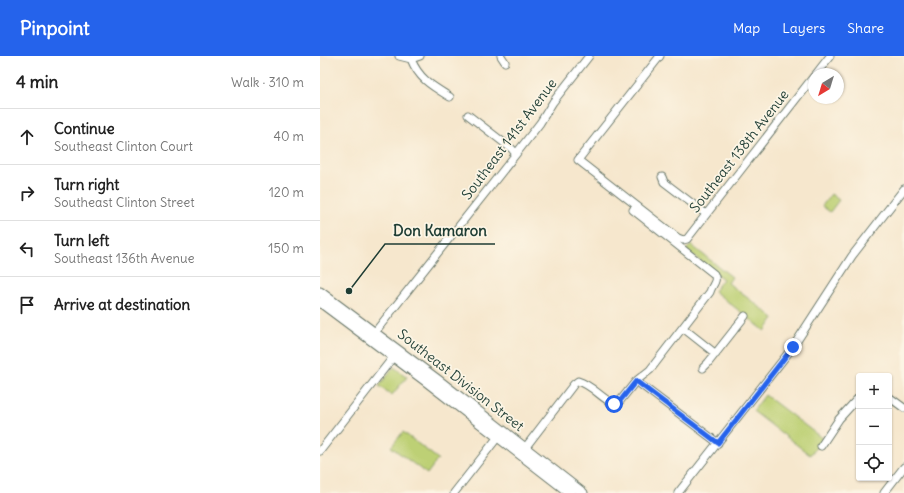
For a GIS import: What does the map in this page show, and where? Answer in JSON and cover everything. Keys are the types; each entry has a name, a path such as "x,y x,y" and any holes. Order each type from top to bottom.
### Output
{"main road":[{"name":"Southeast Division Street","path":"320,292 372,335 394,356 501,434 525,448 583,493"},
{"name":"Southeast Division Street","path":"320,302 420,366 570,493"},
{"path":"394,356 397,354 412,364 420,366"}],"street":[{"path":"399,56 411,58 420,56"},
{"name":"Southeast 141st Avenue","path":"372,335 516,154 540,123 553,102 589,56"},
{"name":"Southeast 138th Avenue","path":"660,56 578,160 678,238 683,240 687,239 808,84"},
{"name":"Southeast 138th Avenue","path":"821,68 830,56"},
{"path":"411,58 415,68 422,77 450,96"},
{"path":"468,115 512,149 516,154"},
{"path":"662,177 664,182 706,214"},
{"path":"678,493 797,340 852,256 904,189"},
{"path":"525,448 574,384 578,381 584,383 609,402 614,404 620,401 636,381 650,370 710,292 715,283 716,278 714,274 633,210"},
{"path":"703,368 716,354 745,316"},
{"path":"682,328 716,354"},
{"path":"320,451 394,356"},
{"path":"636,381 718,443"},
{"path":"892,398 904,408"},
{"path":"821,446 839,419 856,400"},
{"path":"454,493 501,434"},
{"path":"884,493 904,467"}],"green space":[{"path":"831,194 839,200 830,212 822,206"},
{"path":"691,245 732,277 728,283 774,318 765,331 714,291 723,279 686,250"},
{"path":"394,367 407,377 392,395 379,386"},
{"path":"765,395 823,439 810,455 753,411"},
{"path":"403,432 438,459 427,474 391,447"}],"place":[{"name":"Don Kamaron","path":"349,291"}],"route":[{"path":"614,404 620,401 636,381 718,443 793,347"}]}
